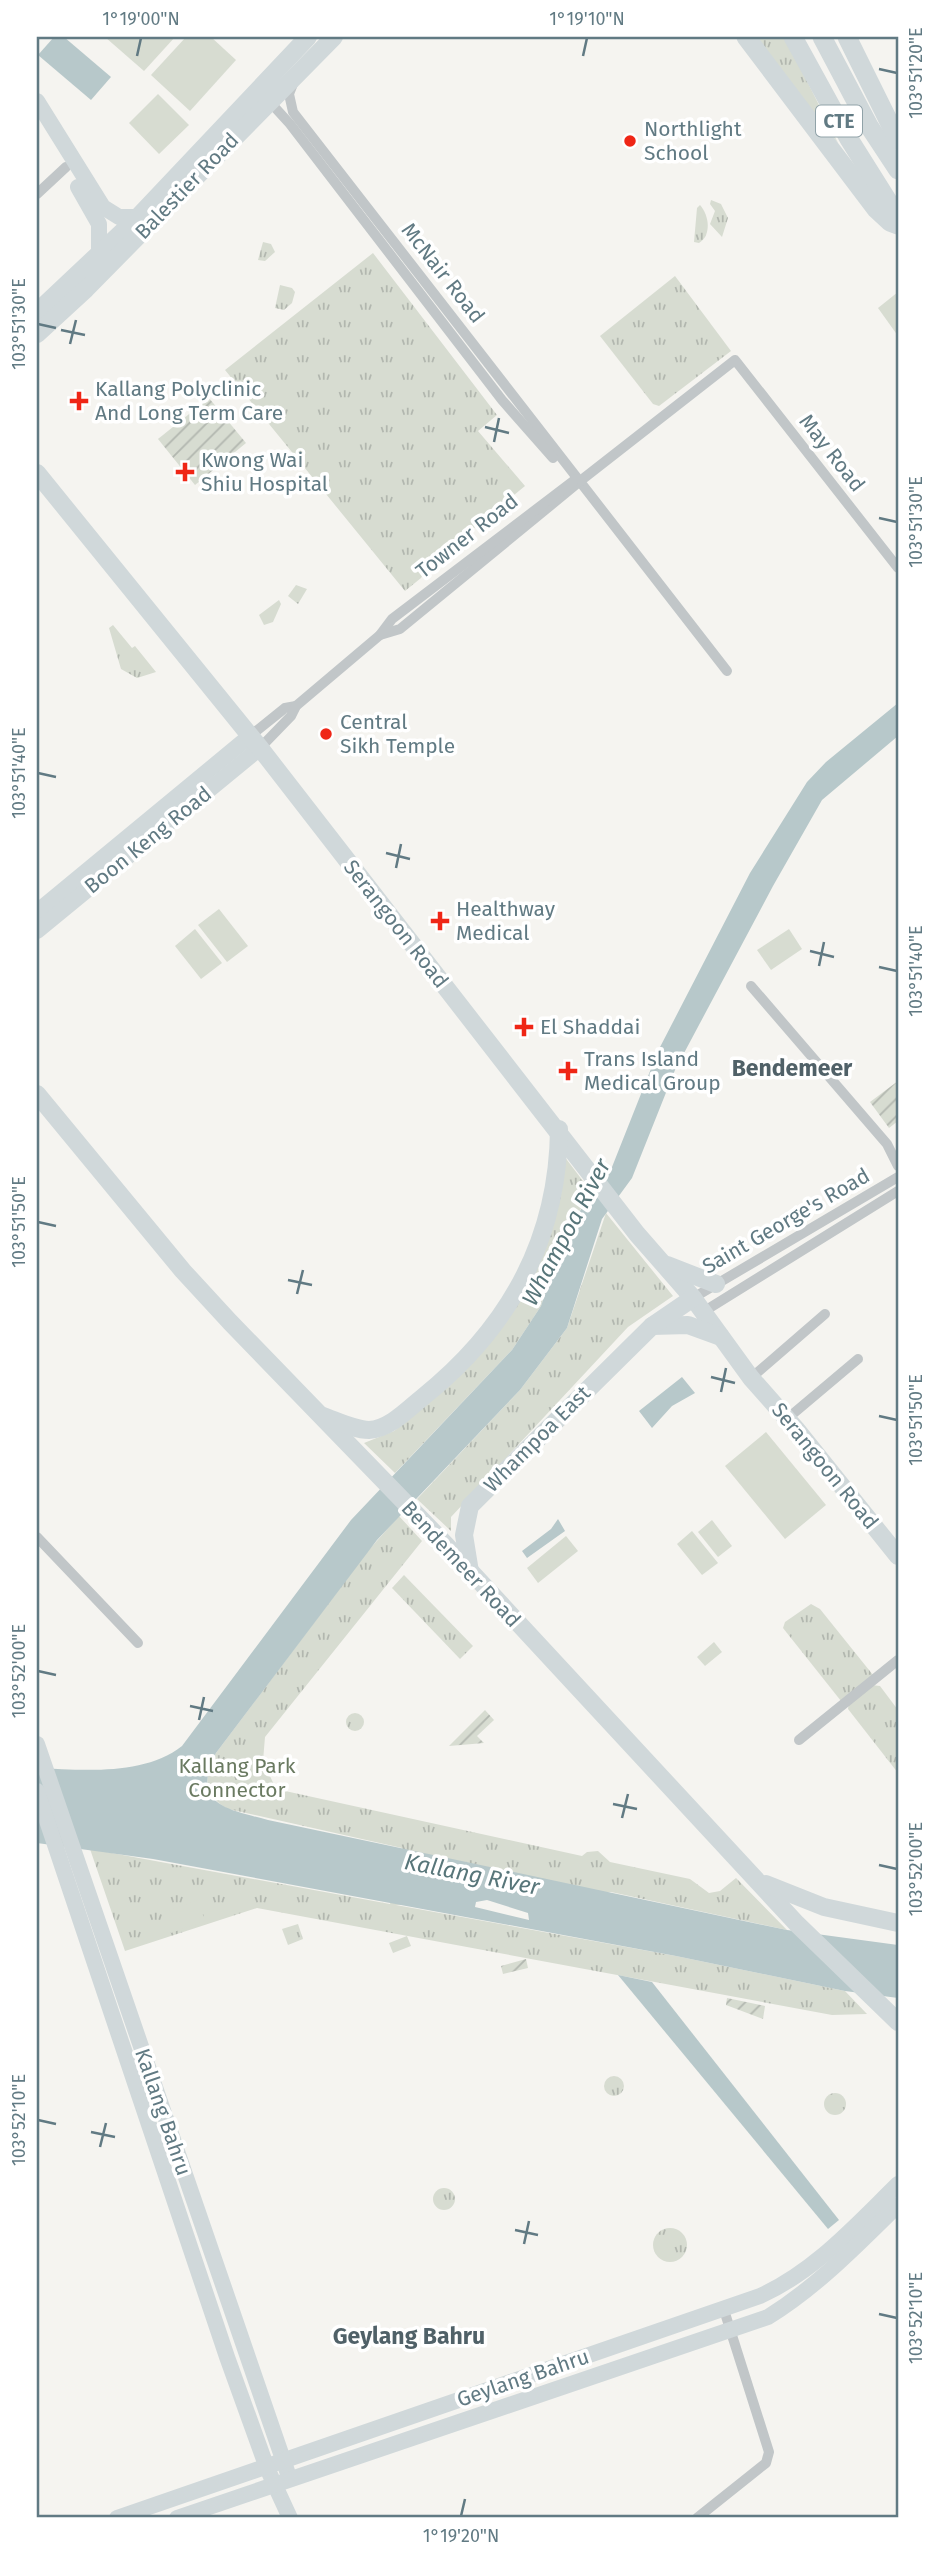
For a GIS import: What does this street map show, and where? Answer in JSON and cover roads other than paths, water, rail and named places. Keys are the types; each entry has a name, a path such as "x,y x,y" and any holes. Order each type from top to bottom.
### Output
{"highway":[{"path":"746,37 877,209 890,222 898,225"},
{"name":"CTE","path":"793,37 849,139 898,217"},
{"name":"CTE","path":"822,37 869,126 898,170"},
{"path":"846,37 898,140"}],"main road":[{"name":"Balestier Road","path":"37,312 138,217 308,37"},
{"name":"Balestier Road","path":"37,334 94,281 334,37"},
{"path":"37,101 103,207 119,216 138,217"},
{"path":"37,121 99,224 99,252"},
{"name":"Serangoon Road","path":"37,473 255,742 620,1210 698,1305 751,1378 788,1418 898,1556"},
{"name":"Boon Keng Road","path":"37,912 255,742"},
{"name":"Boon Keng Road","path":"37,931 255,742"},
{"name":"Bendemeer Road","path":"37,1094 183,1271 470,1572 760,1881 797,1924 898,2022"},
{"path":"320,1415 369,1430 390,1423 452,1373 489,1334 522,1281 549,1214 556,1180 559,1129"},
{"path":"663,1263 716,1284"},
{"name":"Whampoa East","path":"470,1572 464,1535 470,1506 652,1326 671,1310 698,1305"},
{"path":"652,1326 688,1325 721,1337"},
{"name":"Kallang Bahru","path":"37,1745 160,2163 267,2468 283,2483"},
{"name":"Kallang Bahru","path":"37,1791 74,1875 284,2462 283,2483 289,2517"},
{"path":"760,1881 824,1907 898,1923"},
{"name":"Geylang Bahru","path":"117,2518 724,2310 785,2285 835,2245 898,2184"},
{"name":"Geylang Bahru","path":"177,2518 768,2317 792,2302 838,2265 898,2204"},
{"path":"259,2491 276,2500 289,2517"}],"street":[{"name":"McNair Road","path":"296,75 289,94 293,112 727,671"},
{"name":"McNair Road","path":"269,101 298,134 502,400 580,482"},
{"path":"37,194 65,167"},
{"name":"Towner Road","path":"255,742 285,708 296,706 380,635 391,619 580,482 735,360"},
{"name":"May Road","path":"735,360 898,568"},
{"path":"751,986 887,1144 897,1159 893,1180"},
{"name":"Saint George's Road","path":"698,1305 716,1284 893,1180"},
{"name":"Saint George's Road","path":"698,1305 898,1191"},
{"path":"751,1378 825,1314"},
{"path":"788,1418 858,1359"},
{"path":"37,1537 138,1643"},
{"path":"799,1740 898,1660"},
{"path":"697,2518 766,2463 769,2452 724,2310"}],"water":[{"path":"54,37 64,37 111,77 91,100 38,55"},
{"path":"898,703 898,736 822,800 675,1070 632,1178 602,1219 567,1328 520,1390 377,1540 216,1753 207,1784 210,1794 227,1808 268,1820 787,1930 898,1945 898,1998 845,1991 676,1956 153,1859 37,1843 37,1768 93,1770 132,1767 167,1756 182,1746 351,1520 512,1350 541,1306 566,1230 612,1167 658,1051 750,873 807,782 826,762"},
{"path":"682,1377 695,1393 672,1406 652,1428 639,1411"},
{"path":"558,1519 565,1531 527,1558 522,1551 551,1529"},
{"path":"618,1975 652,1982 839,2220 828,2229"}],"place":[{"name":"Northlight School","path":"630,141"},
{"name":"Kallang Polyclinic And Long Term Care","path":"79,401"},
{"name":"Kwong Wai Shiu Hospital","path":"185,472"},
{"name":"Central Sikh Temple","path":"326,734"},
{"name":"Healthway Medical","path":"440,921"},
{"name":"El Shaddai","path":"524,1027"},
{"name":"Trans Island Medical Group","path":"568,1071"}],"district":[{"name":"Bendemeer","path":"792,1068"},
{"name":"Geylang Bahru","path":"409,2336"}],"water label":[{"name":"Whampoa River","path":"566,1232"},
{"name":"Kallang River","path":"472,1874"}],"park label":[{"name":"Kallang Park Connector","path":"237,1778"}]}
